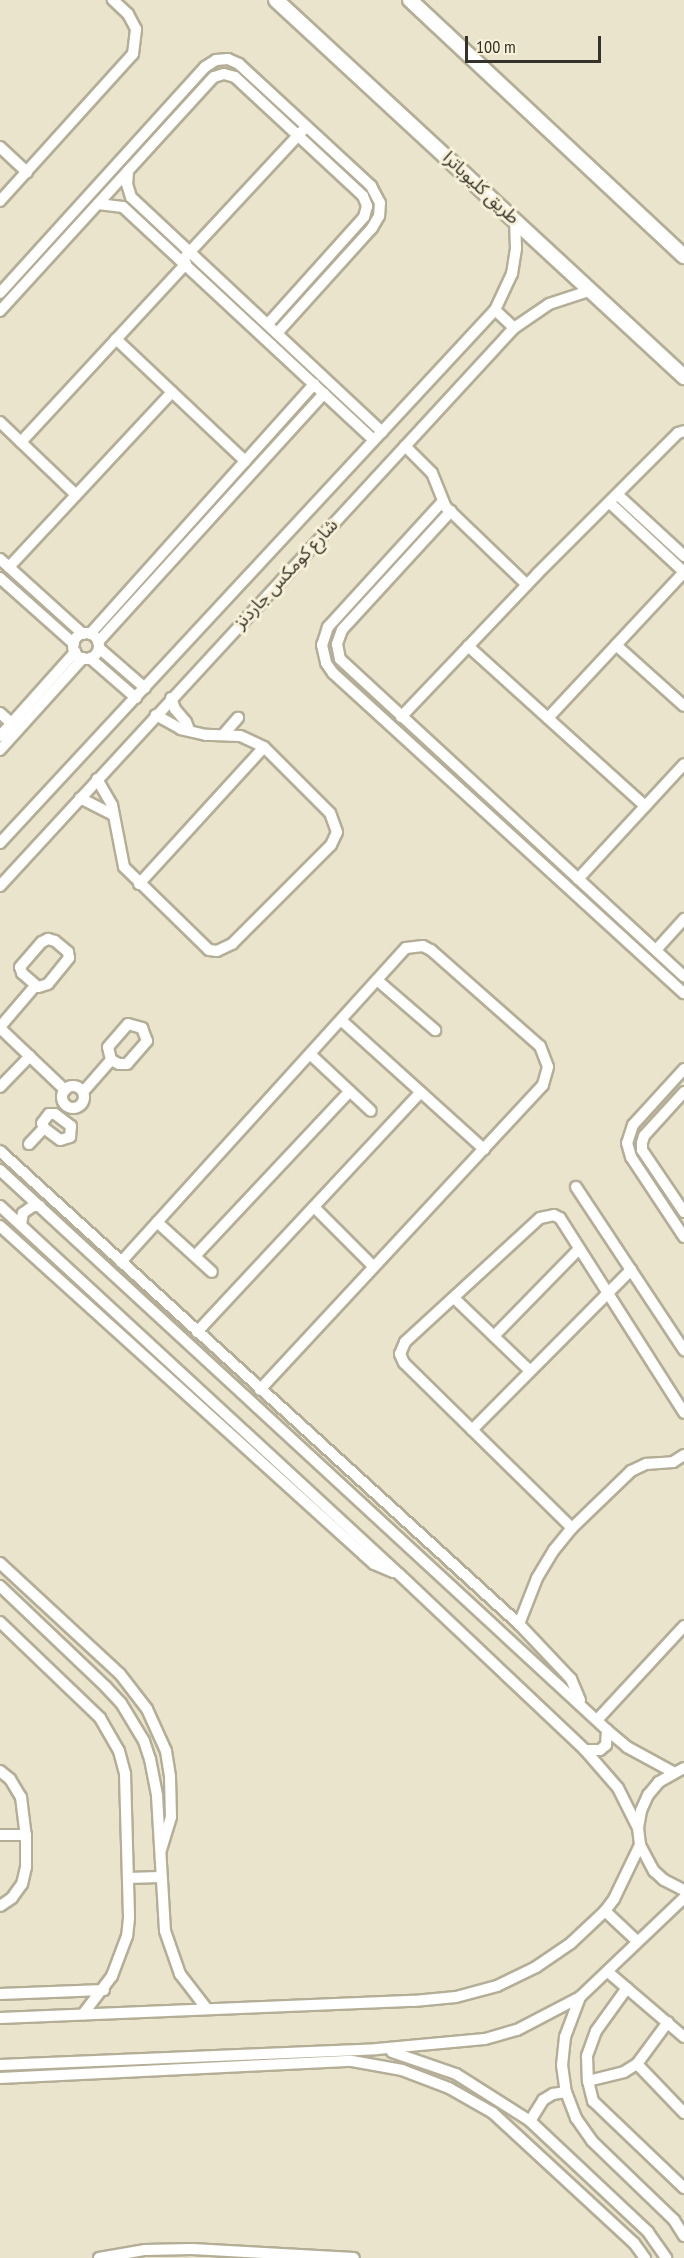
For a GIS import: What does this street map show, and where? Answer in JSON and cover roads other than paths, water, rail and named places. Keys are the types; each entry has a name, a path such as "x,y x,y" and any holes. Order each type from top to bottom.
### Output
{"main road":[{"name":"طريق كليوباترا","path":"276,0 684,376"},
{"path":"410,0 684,256"}],"street":[{"path":"0,201 133,54 136,29 128,14 113,0"},
{"path":"0,293 210,63 222,59 239,64 371,186 378,197 380,210 372,228 278,333"},
{"path":"0,311 219,75 235,77 363,196 366,212 268,324"},
{"path":"21,442 116,339 190,251 306,126"},
{"path":"0,147 27,172"},
{"path":"128,171 127,184 131,197 382,432"},
{"path":"98,204 123,207 374,440"},
{"name":"شارع كومكس جاردنز","path":"0,843 495,310 512,274 515,219"},
{"name":"شارع كومكس جاردنز","path":"0,886 514,328 549,304 592,290"},
{"path":"495,310 514,328"},
{"path":"116,339 245,461"},
{"path":"0,750 245,461 314,384"},
{"path":"9,567 172,392"},
{"path":"0,736 324,394"},
{"path":"0,422 76,495"},
{"path":"401,717 527,585 678,433 684,431"},
{"path":"405,446 432,473 443,501 451,511 527,585"},
{"path":"614,499 684,555 675,563"},
{"path":"548,718 684,572 614,499"},
{"path":"443,501 328,627 322,645 326,663 333,673 684,993"},
{"path":"451,511 339,637 338,652 344,665 684,976"},
{"path":"0,559 93,639 145,688"},
{"path":"0,578 81,653 136,698"},
{"path":"616,645 684,706"},
{"path":"468,646 645,807"},
{"path":"171,698 175,709 186,722 189,730"},
{"path":"0,713 11,723"},
{"path":"97,779 112,804 113,815 120,834 121,861 128,873 203,947 217,951 232,944 331,844 337,832 330,813 264,747 240,736 206,735 181,729 156,715"},
{"path":"223,735 238,718"},
{"path":"139,884 264,747"},
{"path":"578,879 684,764"},
{"path":"80,798 113,815"},
{"path":"656,950 684,919"},
{"path":"35,986 22,973 20,967 42,942 52,939 68,952 68,960 48,984 35,986 0,1027 65,1090"},
{"path":"121,1262 406,948 423,946 431,950 543,1050 548,1067 543,1084 260,1390"},
{"path":"377,980 435,1030"},
{"path":"341,1020 484,1149"},
{"path":"310,1054 370,1111"},
{"path":"0,1087 30,1056"},
{"path":"62,1119 72,1108 76,1108 83,1101 83,1092 111,1060"},
{"path":"684,1069 633,1125 627,1143 631,1157 684,1237"},
{"path":"65,1090 74,1086 83,1092"},
{"path":"65,1090 64,1103 72,1108"},
{"path":"195,1256 350,1091"},
{"path":"197,1332 421,1092"},
{"path":"684,1092 644,1136 642,1146 684,1212"},
{"path":"49,1114 55,1114 70,1126 72,1131 66,1140 60,1140 44,1128 42,1124 49,1114"},
{"path":"29,1144 44,1128"},
{"path":"0,1151 519,1624 570,1679 581,1704"},
{"path":"0,1170 607,1730 627,1747 679,1770"},
{"path":"576,1187 684,1350"},
{"path":"0,1206 399,1574 585,1750 618,1788 638,1828"},
{"path":"21,1225 23,1213 33,1206 40,1206"},
{"path":"314,1207 373,1266"},
{"path":"572,1528 404,1363 400,1354 405,1342 544,1216 551,1215 560,1218 684,1413"},
{"path":"157,1222 213,1272"},
{"path":"0,1226 374,1564 399,1574"},
{"path":"494,1336 579,1248"},
{"path":"472,1430 631,1270"},
{"path":"454,1298 530,1371"},
{"path":"519,1624 537,1578 554,1550 572,1528 631,1471 646,1464 673,1462 684,1455"},
{"path":"0,1563 120,1674 147,1709 166,1751 172,1797 171,1817 159,1855"},
{"path":"0,1586 106,1687 134,1721 144,1741 155,1778 165,1931 171,1953 188,1986 207,2010"},
{"path":"0,1622 86,1703 112,1735 119,1751 128,1792 127,1936 118,1965 104,1990 83,2014"},
{"path":"597,1720 684,1626"},
{"path":"585,1750 600,1750 606,1745 609,1738 607,1730"},
{"path":"0,1770 10,1779 21,1797 26,1835 26,1867 22,1884 12,1898 0,1906"},
{"path":"679,1770 659,1782 648,1795 641,1811 638,1828 640,1845 654,1870 664,1880 684,1890"},
{"path":"0,1835 26,1835"},
{"path":"0,2018 456,1997 497,1986 536,1967 571,1943 605,1911 629,1872 640,1845"},
{"path":"128,1878 160,1877"},
{"path":"0,2078 275,2059 485,2040 517,2030 580,1997 684,1898"},
{"path":"605,1911 637,1941"},
{"path":"608,1972 684,2037"},
{"path":"627,1988 596,2031 587,2056 588,2081 593,2101 684,2188"},
{"path":"0,1994 104,1990"},
{"path":"580,1997 565,2037 562,2065 566,2092 576,2118 592,2140 674,2220 684,2236"},
{"path":"588,2081 624,2072 637,2064 668,2022"},
{"path":"377,2049 405,2054 456,2074 530,2121 648,2232 666,2258"},
{"path":"0,2065 275,2059 352,2061 426,2078 471,2099 512,2129 634,2243 645,2258"},
{"path":"637,2064 684,2113"},
{"path":"530,2121 534,2109 543,2100 554,2094 566,2092"},
{"path":"99,2258 145,2250 192,2249 354,2258"}]}
